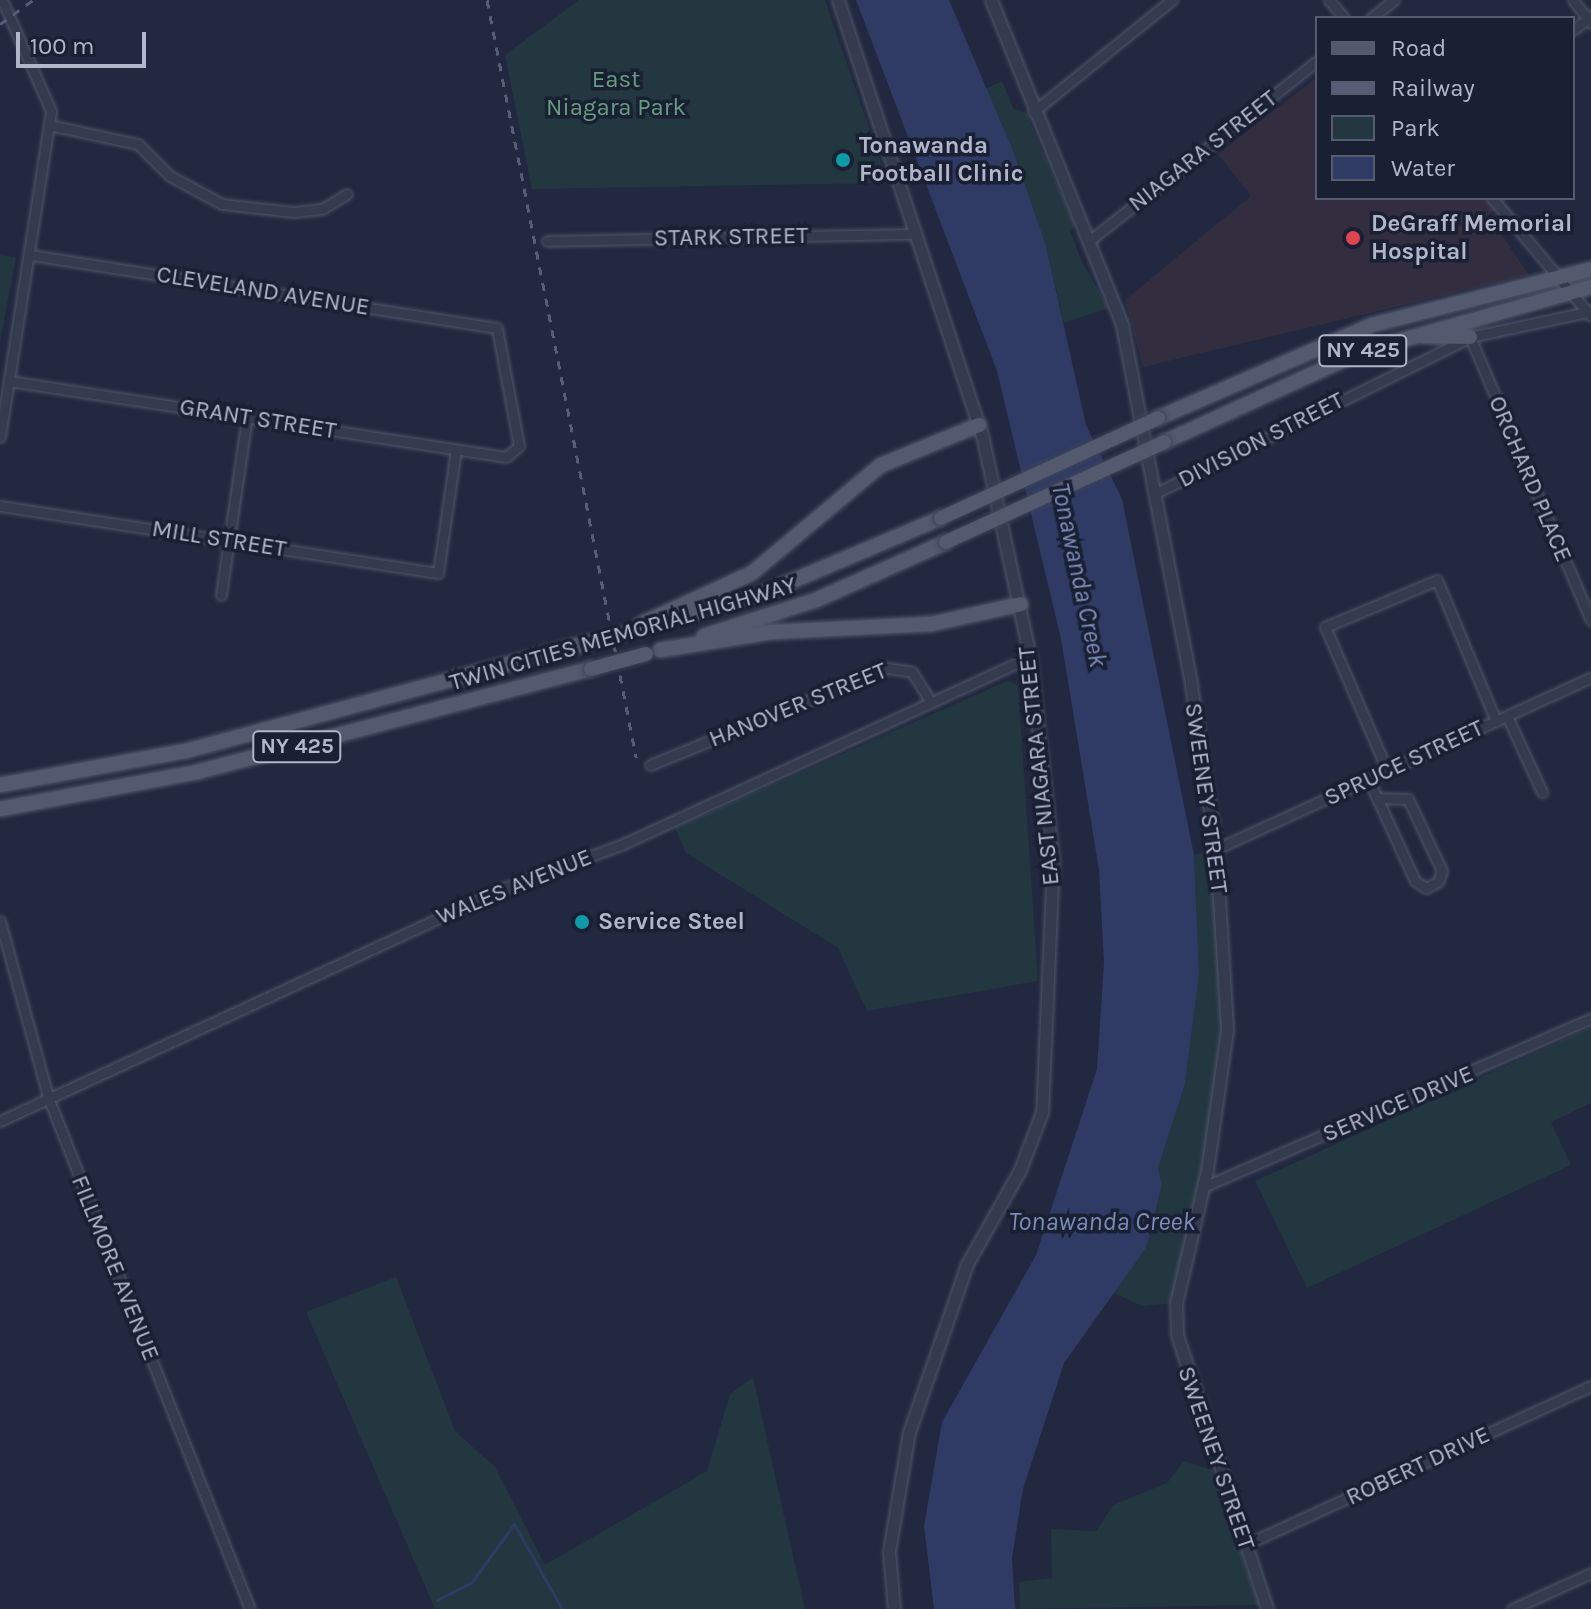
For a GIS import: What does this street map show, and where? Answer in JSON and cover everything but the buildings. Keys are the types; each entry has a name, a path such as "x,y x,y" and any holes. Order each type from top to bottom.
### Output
{"main road":[{"name":"TWIN CITIES MEMORIAL HIGHWAY","path":"0,785 186,751 757,596 941,518 1359,329 1591,269"},
{"name":"TWIN CITIES MEMORIAL HIGHWAY","path":"0,809 197,772 653,652 816,600 1406,336 1591,287"},
{"path":"1406,336 1470,337"},
{"path":"641,626 752,573 881,465 979,425"},
{"path":"653,652 772,632 931,624 1021,604"}],"street":[{"path":"0,437 51,111 2,0"},
{"name":"EAST NIAGARA STREET","path":"838,0 979,425 1021,604 1030,657 1053,862 1042,1112 1020,1170 967,1264 930,1364 898,1479 890,1578 894,1609"},
{"name":"SWEENEY STREET","path":"991,0 1033,112 1089,241 1129,349 1156,493 1216,849 1227,1030 1203,1187 1176,1303 1177,1335 1267,1609"},
{"path":"1033,112 1172,0"},
{"path":"1329,0 1342,16"},
{"path":"1374,16 1394,0"},
{"path":"1573,0 1590,19"},
{"name":"NIAGARA STREET","path":"1089,241 1315,63"},
{"path":"49,125 138,144 170,176 222,204 293,212 322,209 347,194"},
{"path":"1494,200 1590,313"},
{"name":"STARK STREET","path":"547,241 916,234"},
{"name":"CLEVELAND AVENUE","path":"29,255 497,328 520,440 506,457"},
{"name":"DIVISION STREET","path":"1156,493 1470,337 1590,313"},
{"name":"ORCHARD PLACE","path":"1470,337 1591,620"},
{"name":"GRANT STREET","path":"9,381 506,457"},
{"path":"221,595 247,417"},
{"name":"MILL STREET","path":"0,506 438,573 456,449"},
{"path":"1387,770 1325,627 1437,580 1496,721"},
{"name":"WALES AVENUE","path":"0,1121 1030,657"},
{"name":"HANOVER STREET","path":"650,765 888,668 912,672 931,702"},
{"name":"SPRUCE STREET","path":"1216,849 1591,677"},
{"path":"1507,716 1542,792"},
{"path":"1368,778 1377,798 1415,881 1426,888 1438,882 1442,871 1408,799 1377,798"},
{"name":"FILLMORE AVENUE","path":"0,921 48,1097 250,1609"},
{"name":"SERVICE DRIVE","path":"1203,1187 1591,1018"},
{"name":"ROBERT DRIVE","path":"1245,1545 1591,1386"},
{"path":"1512,1609 1591,1573"}],"shaded area":[{"name":"DeGraff Memorial Hospital","path":"1315,79 1315,200 1507,200 1488,215 1529,275 1143,367 1125,300 1251,196 1218,154"}],"green space":[{"name":"East Niagara Park","path":"579,0 825,0 888,183 532,189 505,55"},
{"path":"1002,81 1013,108 1026,113 1075,226 1070,231 1083,264 1109,308 1064,323 1046,246 985,89"},
{"path":"0,255 16,257 0,342"},
{"path":"1007,681 1018,686 1038,981 867,1011 838,948 686,853 675,828"},
{"path":"1216,849 1227,1030 1207,1170 1176,1303 1142,1306 1112,1292 1146,1248 1162,1185 1158,1168 1185,1084 1199,974 1194,855"},
{"path":"1591,1027 1591,1103 1551,1122 1571,1165 1307,1288 1255,1181"},
{"path":"396,1277 455,1431 495,1467 545,1565 707,1471 730,1394 753,1377 805,1609 435,1609 306,1312"},
{"path":"1184,1461 1212,1470 1259,1605 1020,1609 1019,1582 1052,1578 1051,1529 1096,1531 1113,1505 1167,1483"}],"water":[{"name":"Tonawanda Creek","path":"856,0 949,0 1013,151 1046,246 1086,425 1122,499 1194,855 1199,974 1185,1084 1158,1168 1162,1185 1146,1248 1064,1363 1023,1489 1012,1558 1015,1609 934,1609 924,1526 942,1422 1036,1255 1097,1069 1104,962 1099,870 1061,639 997,371"}],"waterway":[{"path":"437,1600 471,1583 514,1524 562,1609"}],"railway":[{"path":"0,24 33,0"},
{"path":"487,0 636,757"}],"place":[{"name":"Tonawanda Football Clinic","path":"843,160"},
{"name":"DeGraff Memorial Hospital","path":"1353,238"},
{"name":"Service Steel","path":"582,922"}]}
